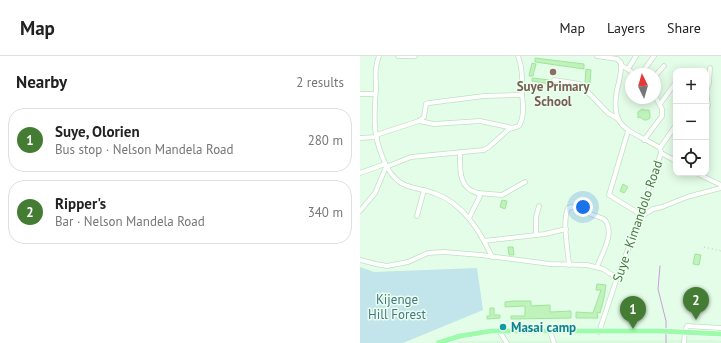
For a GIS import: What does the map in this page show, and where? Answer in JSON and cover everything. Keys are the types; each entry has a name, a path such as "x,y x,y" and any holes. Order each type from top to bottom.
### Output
{"main road":[{"path":"438,343 450,341 476,332 499,331 673,331 721,334"}],"street":[{"path":"379,56 375,66 376,136 385,166 394,178 402,184 443,197 458,206 469,218 492,256"},
{"path":"398,56 415,56"},
{"path":"360,173 411,157 484,150 506,131 518,127 523,115 522,69 518,56"},
{"path":"597,56 620,61 615,100 618,119"},
{"path":"629,68 636,56"},
{"path":"645,68 654,56"},
{"path":"661,69 664,66"},
{"path":"709,74 710,68"},
{"name":"Suye - Kimandolo Road","path":"554,80 580,84 608,113 618,119 628,131 660,151 630,244 616,278 599,332"},
{"path":"661,103 673,86"},
{"path":"360,94 375,94"},
{"path":"360,138 376,136 419,121 424,117 426,104 429,103 484,96 522,95"},
{"path":"644,140 662,117 663,113 660,104"},
{"path":"419,121 434,124 480,120 513,128"},
{"path":"628,131 609,195 639,216 653,209 721,187"},
{"path":"673,131 660,151 673,160"},
{"path":"460,152 461,178 468,189 472,192 502,195 525,182"},
{"path":"360,211 375,193 385,166"},
{"path":"701,176 721,187"},
{"path":"418,216 424,190"},
{"path":"469,218 480,196 478,193"},
{"path":"536,235 536,217 539,206"},
{"path":"569,265 566,229 567,210 569,208 575,208 606,221 609,229 609,235 597,267"},
{"path":"484,241 552,233 566,229"},
{"path":"360,260 387,266 435,252 492,256 550,264 587,265 597,267 616,278"},
{"path":"684,343 686,327 688,326 721,328"},
{"path":"499,331 507,343"},
{"path":"550,331 554,343"}],"path":[{"path":"704,247 721,251"}],"shaded area":[{"path":"459,341 721,341 721,343 454,343"}],"green space":[{"name":"Kijenge Hill Forest","path":"360,267 374,272 477,268 483,310 403,343 360,343"}],"building":[{"path":"535,58 584,64 584,69 535,62"},
{"path":"532,63 536,64 533,76 529,76"},
{"path":"586,69 591,70 590,83 585,83"},
{"path":"532,78 550,80 549,84 532,81"},
{"path":"642,109 649,110 650,118 647,120 640,117 638,118 638,112"},
{"path":"623,184 628,187 624,193 620,191"},
{"path":"502,200 507,201 505,209 500,207"},
{"path":"508,247 513,247 514,255 509,255"},
{"path":"695,254 701,255 699,265 693,264"},
{"path":"597,284 606,285 600,313 597,312 598,318 576,318 576,312 593,313 601,290 596,290"},
{"path":"531,301 531,306 550,305 550,312 571,311 571,318 511,319 511,316 525,316 525,306 505,307 505,302"},
{"path":"490,308 494,308 494,315 500,315 500,318 487,319 487,316 490,316"}],"waterway":[{"path":"660,266 658,289 666,321 666,330"},
{"path":"666,333 666,343"}],"place":[{"name":"Suye Primary School","path":"553,72"},
{"name":"Ripper's","path":"696,320"},
{"name":"Masai camp","path":"503,327"},
{"name":"Suye, Olorien","path":"633,329"}]}
